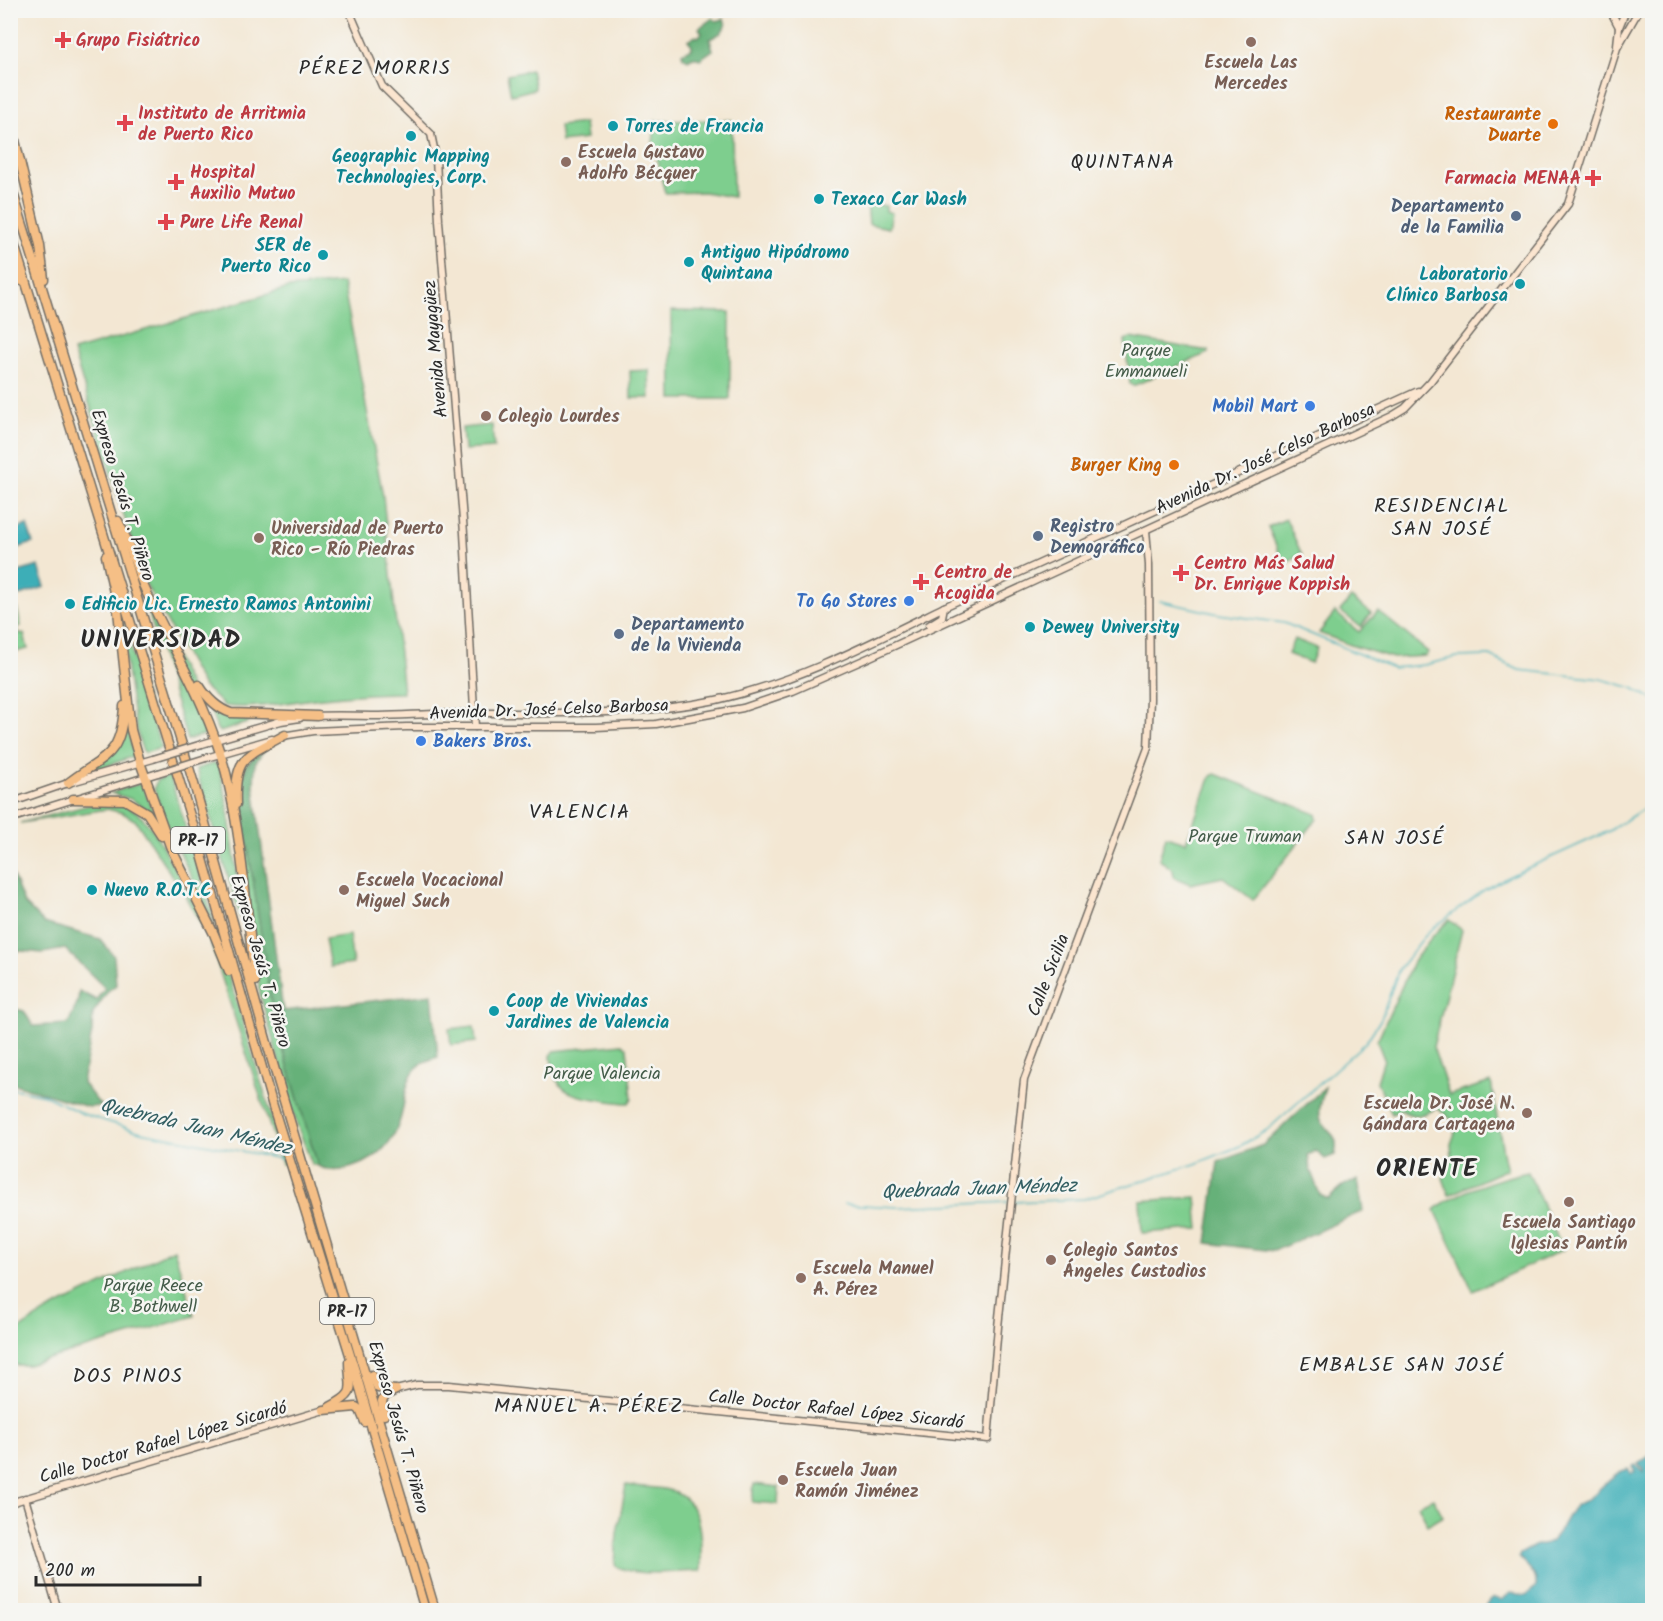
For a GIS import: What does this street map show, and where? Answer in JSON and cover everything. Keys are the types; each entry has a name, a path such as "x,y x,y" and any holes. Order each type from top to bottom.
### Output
{"highway":[{"path":"10,119 40,246 47,301"},
{"name":"Expreso Jesús T. Piñero","path":"10,183 194,784 271,1057 437,1611"},
{"name":"Expreso Jesús T. Piñero","path":"10,231 200,848 294,1178 349,1353 425,1611"},
{"path":"10,253 34,304"},
{"path":"109,505 124,534 146,590 202,702 220,754 237,837 258,1008"},
{"path":"103,529 119,622 131,730 140,762 170,846 214,934 245,1011"},
{"path":"187,669 209,699 226,711 244,715 318,716"},
{"path":"68,783 95,766 112,749 122,730 125,687"},
{"path":"237,837 235,786 241,764 253,751 285,735"},
{"path":"73,799 125,800 147,813 170,846"},
{"path":"359,1350 369,1366 376,1386 384,1390 396,1390"},
{"path":"324,1410 337,1404 351,1391 349,1353"},
{"path":"387,1445 382,1401 386,1395 396,1390"},
{"path":"324,1410 358,1408 378,1449"}],"main road":[{"name":"Avenida Mayagüez","path":"349,10 382,86 431,134 436,158 464,533 475,727"},
{"path":"1610,10 1619,27"},
{"name":"Avenida Dr. José Celso Barbosa","path":"1617,48 1619,27 1626,10"},
{"name":"Avenida Dr. José Celso Barbosa","path":"10,819 206,758 285,735 313,730 596,727 656,724 720,713 792,691 868,658 1384,420 1405,408 1423,389 1568,204 1617,48 1635,12"},
{"name":"Avenida Dr. José Celso Barbosa","path":"10,803 68,783 281,721 318,716 642,711 717,699 766,686 867,645 1423,389"},
{"name":"Calle Sicilia","path":"988,1439 1024,1080 1148,748 1149,565 1146,530"},
{"path":"916,634 942,617 944,608"},
{"name":"Calle Doctor Rafael López Sicardó","path":"396,1390 417,1385 449,1385 988,1439"},
{"name":"Calle Doctor Rafael López Sicardó","path":"10,1503 324,1410"},
{"path":"25,1498 58,1611"}],"green space":[{"path":"713,18 716,21 724,19 726,25 721,33 710,39 713,50 700,59 693,57 688,60 683,57 682,53 692,48 688,40 698,37 702,33 699,28"},
{"path":"531,70 535,89 511,95 507,75"},
{"path":"732,120 733,197 704,192 665,193 653,144 655,121"},
{"path":"584,123 586,139 561,142 559,126"},
{"path":"867,203 886,206 886,211 892,213 889,228 869,224"},
{"name":"Universidad de Puerto Rico - Río Piedras","path":"343,283 383,496 403,693 342,696 256,706 224,706 202,685 144,581 73,351 289,288"},
{"path":"671,311 730,312 730,399 672,399"},
{"name":"Parque Emmanueli","path":"1130,338 1208,351 1208,353 1133,386 1130,384 1125,340"},
{"path":"649,370 650,398 631,398 630,371"},
{"path":"492,425 494,448 464,450 462,428"},
{"path":"1286,519 1302,555 1284,564 1268,527"},
{"path":"143,594 196,698 207,734 187,740"},
{"path":"1351,598 1371,613 1361,627 1340,611"},
{"path":"17,608 21,626 16,627 18,633 24,634 28,649 11,653 11,614 13,614 12,610"},
{"path":"1378,611 1428,652 1426,656 1393,658 1319,633 1335,612 1359,632"},
{"path":"123,622 161,748 145,753 141,746 133,713 121,623"},
{"path":"1294,639 1317,648 1311,663 1288,654"},
{"path":"207,701 231,716 262,718 220,732"},
{"path":"124,730 128,730 134,756 90,772"},
{"path":"264,750 255,763 254,786 283,1011 432,994 438,1057 426,1061 412,1074 399,1123 388,1143 372,1159 343,1170 328,1170 318,1166 273,1016 241,799 245,771 252,759"},
{"path":"256,755 244,774 241,799 273,1016 318,1166 312,1164 296,1122 260,994 236,791 240,769"},
{"path":"215,763 219,765 227,803 243,918 241,920 196,769"},
{"name":"Parque Truman","path":"1215,774 1316,814 1317,819 1253,900 1223,877 1190,884 1174,877 1173,870 1159,859 1166,836 1186,842 1211,776"},
{"path":"170,776 214,925 162,814 154,788 157,780"},
{"path":"138,784 143,786 154,814 131,799 111,793"},
{"path":"101,802 117,802 137,812 153,830 215,940 229,977 286,1164 282,1164 210,941 184,894 136,821 123,813 107,809 20,823"},
{"path":"10,869 24,903 44,923 100,939 114,956 116,985 108,991 93,1013 92,1032 82,1082 101,1106 88,1107 11,1083 11,1008 24,1011 33,1026 68,1024 78,1001 79,991 96,1000 105,988 65,949 43,953 11,950"},
{"path":"1449,920 1462,930 1433,1047 1449,1095 1491,1082 1507,1169 1449,1195 1443,1178 1452,1158 1451,1144 1456,1130 1451,1119 1437,1108 1419,1115 1401,1110 1392,1114 1377,1082 1384,1059 1377,1041 1413,962 1431,938"},
{"path":"349,935 353,964 330,967 325,939"},
{"path":"474,1026 476,1042 451,1045 449,1029"},
{"name":"Parque Valencia","path":"622,1044 627,1048 632,1098 629,1103 576,1095 558,1083 551,1056 554,1051"},
{"path":"1325,1087 1320,1106 1320,1117 1336,1141 1335,1155 1325,1159 1316,1151 1308,1155 1310,1169 1320,1195 1328,1199 1344,1185 1358,1180 1363,1211 1274,1251 1207,1243 1218,1162 1263,1145"},
{"path":"1528,1172 1563,1250 1473,1291 1435,1210 1465,1192"},
{"path":"1196,1197 1199,1229 1142,1233 1140,1201"},
{"name":"Parque Reece B. Bothwell","path":"174,1249 194,1316 28,1365 16,1365 11,1362 11,1335 47,1311"},
{"path":"754,1484 779,1487 778,1504 752,1502"},
{"path":"626,1485 664,1489 687,1501 698,1521 701,1571 644,1573 622,1569 615,1565 617,1533"},
{"path":"1433,1498 1443,1516 1428,1525 1418,1505"}],"water":[{"path":"27,525 33,543 11,550 11,531"},
{"path":"39,566 45,587 11,598 11,574"},
{"path":"1652,1454 1652,1610 1484,1610 1494,1598 1502,1600 1510,1593 1526,1595 1536,1587 1534,1574 1519,1557 1520,1554 1536,1545 1549,1543 1574,1507 1591,1497 1616,1474 1628,1469 1631,1474 1635,1472 1632,1467 1635,1465 1643,1472 1644,1470 1638,1464"}],"waterway":[{"path":"1160,601 1219,614 1284,623 1393,668 1424,665 1457,657 1490,656 1519,670 1601,679 1633,688 1652,699"},
{"name":"Quebrada Juan Méndez","path":"1013,1202 1084,1199 1195,1164 1240,1146 1267,1130 1366,1042 1381,1019 1399,969 1428,932 1484,890 1609,831 1652,803"},
{"name":"Quebrada Juan Méndez","path":"10,1088 44,1095 83,1114 141,1132 287,1160"},
{"name":"Quebrada Juan Méndez","path":"844,1204 897,1207 1008,1202"}],"place":[{"name":"Grupo Fisiátrico","path":"63,40"},
{"name":"Escuela Las Mercedes","path":"1251,42"},
{"name":"Instituto de Arritmia de Puerto Rico","path":"125,123"},
{"name":"Restaurante Duarte","path":"1553,124"},
{"name":"Torres de Francia","path":"613,126"},
{"name":"Geographic Mapping Technologies, Corp.","path":"411,136"},
{"name":"Escuela Gustavo Adolfo Bécquer","path":"566,162"},
{"name":"Farmacia MENAA","path":"1593,178"},
{"name":"Hospital Auxilio Mutuo","path":"176,182"},
{"name":"Texaco Car Wash","path":"819,199"},
{"name":"Departamento de la Familia","path":"1516,216"},
{"name":"Pure Life Renal","path":"166,222"},
{"name":"SER de Puerto Rico","path":"323,255"},
{"name":"Antiguo Hipódromo Quintana","path":"689,262"},
{"name":"Laboratorio Clínico Barbosa","path":"1520,284"},
{"name":"Mobil Mart","path":"1310,406"},
{"name":"Colegio Lourdes","path":"486,416"},
{"name":"Burger King","path":"1174,465"},
{"name":"Registro Demográfico","path":"1038,536"},
{"name":"Universidad de Puerto Rico - Río Piedras","path":"259,538"},
{"name":"Centro Más Salud Dr. Enrique Koppish","path":"1181,573"},
{"name":"Centro de Acogida","path":"921,582"},
{"name":"To Go Stores","path":"909,601"},
{"name":"Edificio Lic. Ernesto Ramos Antonini","path":"70,604"},
{"name":"Dewey University","path":"1030,627"},
{"name":"Departamento de la Vivienda","path":"619,634"},
{"name":"Bakers Bros.","path":"421,741"},
{"name":"Nuevo R.O.T.C","path":"92,890"},
{"name":"Escuela Vocacional Miguel Such","path":"344,890"},
{"name":"Coop de Viviendas Jardines de Valencia","path":"494,1011"},
{"name":"Escuela Dr. José N. Gándara Cartagena","path":"1527,1113"},
{"name":"Escuela Santiago Iglesias Pantín","path":"1569,1202"},
{"name":"Colegio Santos Ángeles Custodios","path":"1051,1260"},
{"name":"Escuela Manuel A. Pérez","path":"801,1278"},
{"name":"Escuela Juan Ramón Jiménez","path":"783,1480"}],"district":[{"name":"PÉREZ MORRIS","path":"375,67"},
{"name":"QUINTANA","path":"1123,161"},
{"name":"RESIDENCIAL SAN JOSÉ","path":"1442,516"},
{"name":"UNIVERSIDAD","path":"161,639"},
{"name":"VALENCIA","path":"580,811"},
{"name":"SAN JOSÉ","path":"1395,837"},
{"name":"ORIENTE","path":"1427,1168"},
{"name":"EMBALSE SAN JOSÉ","path":"1402,1364"},
{"name":"DOS PINOS","path":"128,1375"},
{"name":"MANUEL A. PÉREZ","path":"589,1405"}]}
